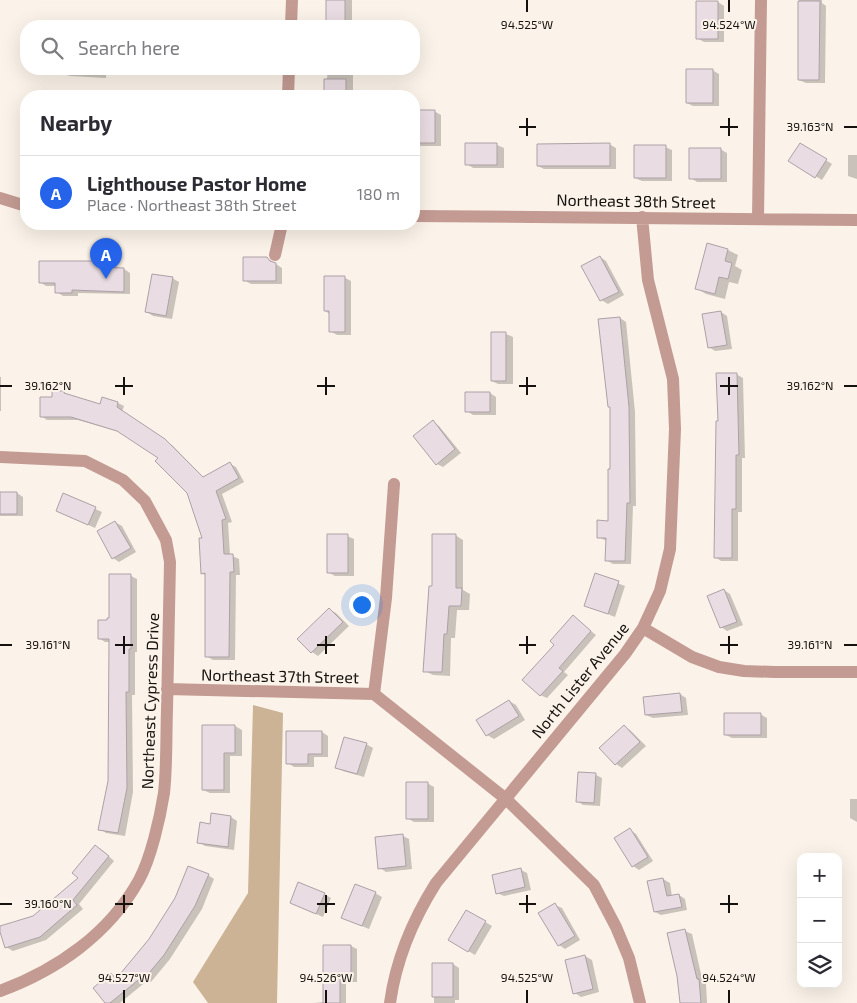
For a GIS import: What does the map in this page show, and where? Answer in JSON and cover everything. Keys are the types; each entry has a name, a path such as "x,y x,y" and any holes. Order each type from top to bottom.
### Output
{"street":[{"path":"291,20 292,0"},
{"path":"758,219 761,0"},
{"path":"288,90 289,75"},
{"path":"0,198 20,204"},
{"name":"Northeast 38th Street","path":"420,216 857,220"},
{"name":"North Lister Avenue","path":"390,1003 399,959 408,933 436,883 580,706 604,681 643,628 660,591 670,549 675,429 673,378 648,280 642,217"},
{"path":"275,255 281,230"},
{"name":"Northeast Cypress Drive","path":"0,457 85,461 123,480 145,500 166,540 170,562 164,794 154,840 140,879 119,910 92,939 47,970 0,990"},
{"path":"374,694 386,598 394,484"},
{"path":"643,628 692,657 719,667 744,671 857,672"},
{"name":"Northeast 37th Street","path":"167,689 374,694 506,799 594,885 616,927 629,958 640,1003"}],"shaded area":[{"path":"253,705 283,713 277,1003 208,1003 193,982 248,893"}],"building":[{"path":"326,0 345,0 345,20 326,20"},
{"path":"696,1 718,1 718,39 696,39"},
{"path":"798,1 820,1 819,80 798,80"},
{"path":"686,69 713,69 713,103 686,103"},
{"path":"324,79 346,79 346,90 324,90"},
{"path":"420,110 435,110 435,143 420,143"},
{"path":"465,143 497,143 497,165 465,165"},
{"path":"610,143 610,166 537,166 537,144"},
{"path":"800,143 827,159 815,178 788,161"},
{"path":"634,145 666,145 666,178 634,178"},
{"path":"689,148 721,148 721,179 689,179"},
{"path":"707,243 728,249 725,261 732,263 728,279 719,277 715,294 695,289"},
{"path":"600,256 619,292 600,301 581,266"},
{"path":"243,257 267,257 270,261 276,263 276,281 243,281"},
{"path":"39,261 99,261 99,267 124,268 124,292 72,290 72,293 55,293 55,283 39,283"},
{"path":"152,274 173,277 166,316 145,312"},
{"path":"324,276 345,276 345,332 329,332 329,311 324,311"},
{"path":"721,311 727,345 708,348 702,314"},
{"path":"620,317 629,407 630,503 627,503 625,561 605,561 606,538 597,538 597,520 608,521 610,407 608,407 598,319"},
{"path":"491,332 506,332 506,381 491,381"},
{"path":"716,373 737,373 739,455 736,455 736,509 732,509 732,558 714,558 716,421 718,421"},
{"path":"52,391 64,391 64,393 100,404 102,397 118,402 117,407 165,439 203,477 230,462 239,478 216,491 226,519 222,520 224,554 233,554 234,572 230,572 229,657 205,657 205,573 201,574 199,538 202,538 187,493 155,461 158,458 117,431 71,417 40,417 40,397 52,397"},
{"path":"465,392 490,392 490,412 465,412"},
{"path":"433,420 455,449 436,465 413,436"},
{"path":"0,492 17,492 17,514 0,514"},
{"path":"63,493 96,507 88,525 56,511"},
{"path":"115,521 131,548 112,559 97,531"},
{"path":"327,534 348,534 348,573 327,573"},
{"path":"432,534 456,534 456,588 462,588 461,606 449,606 447,634 444,634 442,672 423,672 429,586 432,586"},
{"path":"595,573 619,581 608,614 584,606"},
{"path":"109,574 131,574 131,649 129,649 129,692 126,692 127,788 118,833 98,830 108,781 109,639 98,639 98,620 107,620 109,618"},
{"path":"724,589 737,622 720,628 707,596"},
{"path":"329,608 343,622 311,653 297,639"},
{"path":"573,615 591,631 559,668 563,671 540,696 522,680 554,645 550,641"},
{"path":"680,693 682,712 645,715 643,697"},
{"path":"509,700 519,716 486,736 476,720"},
{"path":"724,713 761,713 761,735 724,735"},
{"path":"202,725 235,725 235,753 224,753 224,790 202,790"},
{"path":"624,725 640,742 615,765 599,748"},
{"path":"286,731 322,731 322,754 308,754 308,764 286,764"},
{"path":"344,737 367,743 357,774 335,768"},
{"path":"578,772 596,773 594,803 576,802"},
{"path":"406,782 428,782 428,819 406,819"},
{"path":"211,813 231,816 228,847 197,843 200,822 210,824"},
{"path":"630,828 648,857 632,867 614,838"},
{"path":"403,834 406,866 378,869 375,837"},
{"path":"95,845 109,856 73,900 77,905 40,937 5,948 0,926 33,916 78,878 72,873"},
{"path":"188,866 209,874 195,906 164,955 144,979 142,977 110,1003 105,1003 93,988 111,973 116,979 149,939 175,898"},
{"path":"521,868 525,887 496,894 492,875"},
{"path":"663,878 667,896 679,894 682,907 654,912 647,881"},
{"path":"298,882 325,893 316,914 290,903"},
{"path":"355,884 376,892 362,926 341,918"},
{"path":"555,903 575,936 558,946 538,913"},
{"path":"466,910 486,921 468,952 448,940"},
{"path":"685,929 697,979 699,979 701,1003 680,1003 677,976 667,933"},
{"path":"323,945 351,945 351,979 340,979 340,1003 323,1003"},
{"path":"585,955 593,989 573,994 565,960"},
{"path":"432,963 453,963 453,997 432,997"}],"place":[{"name":"Lighthouse Pastor Home","path":"106,279"}]}
